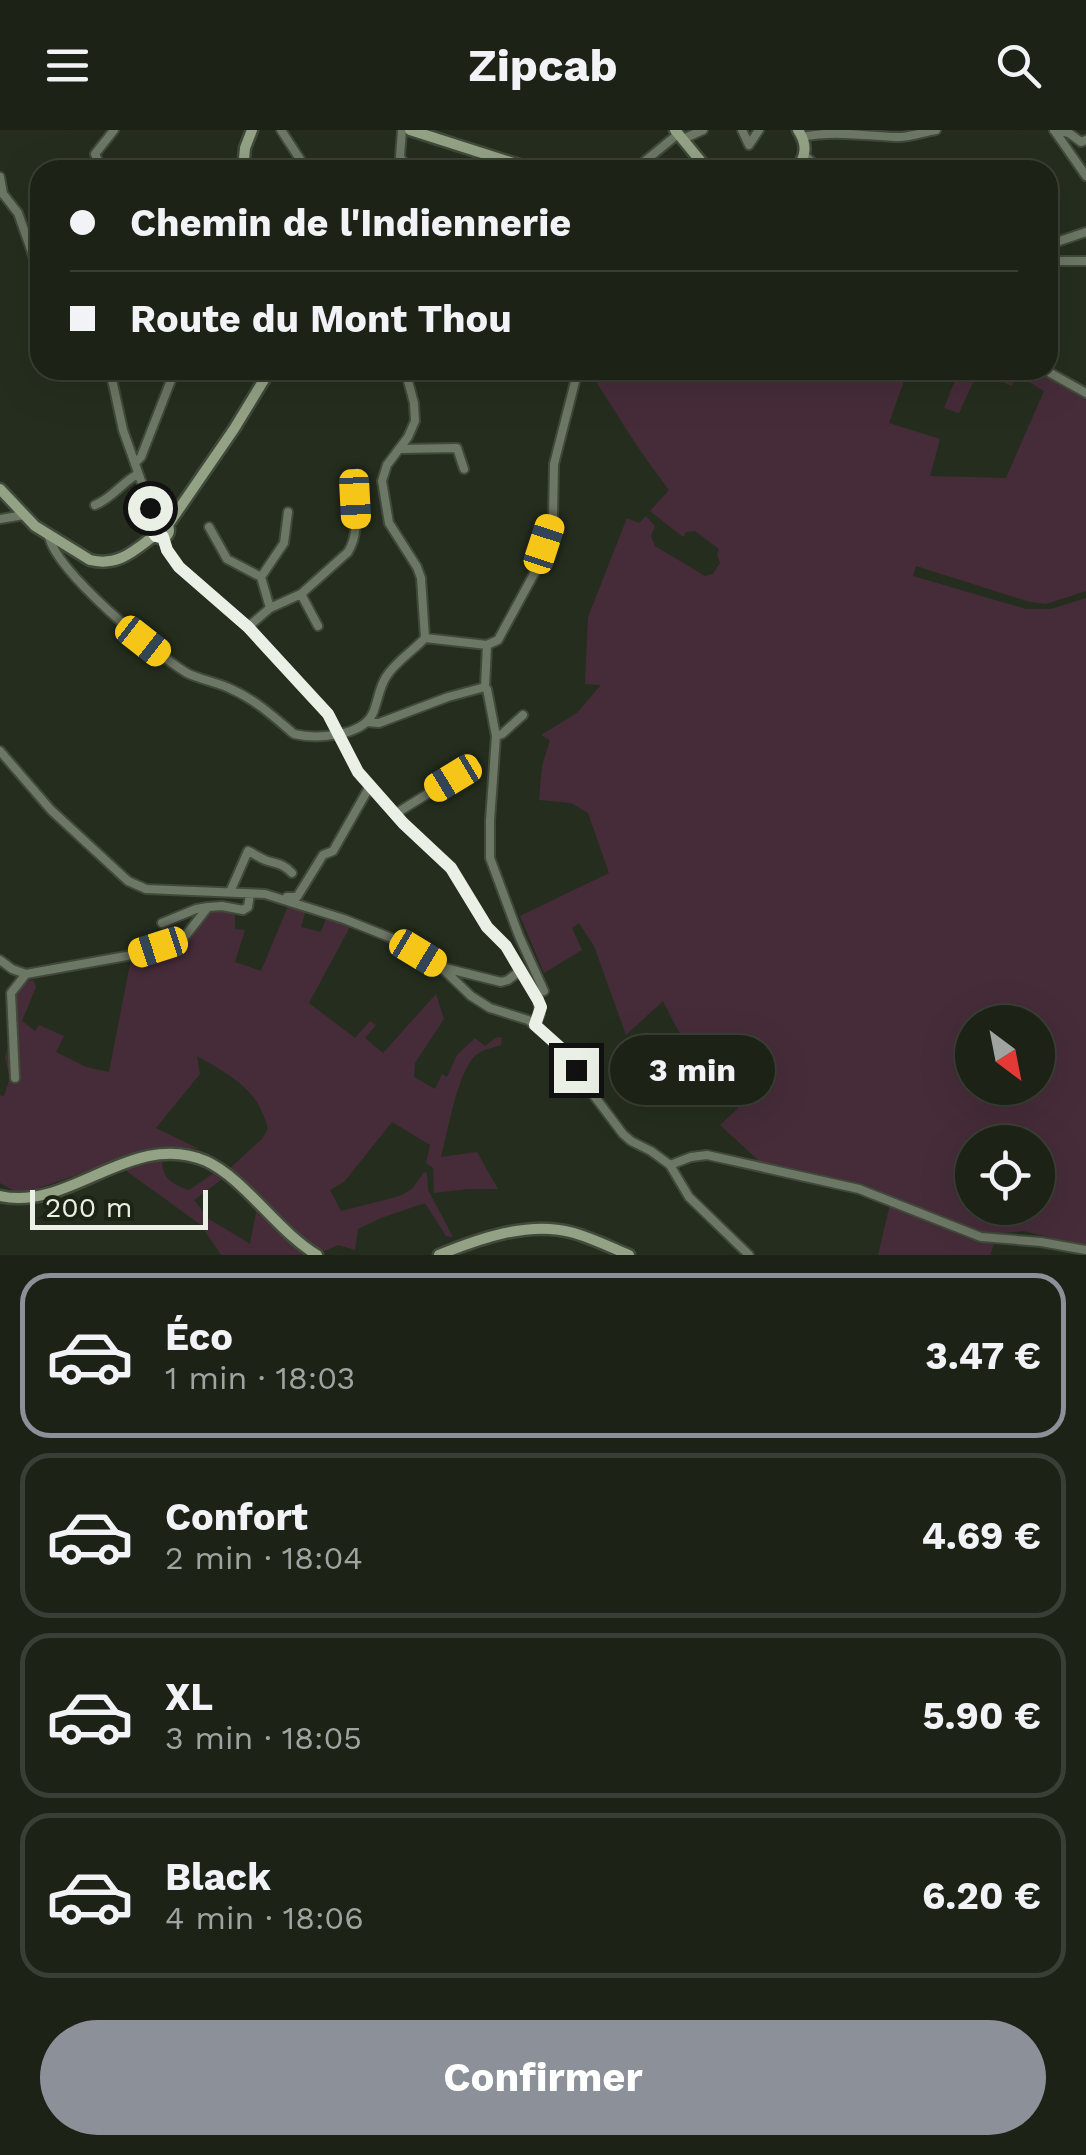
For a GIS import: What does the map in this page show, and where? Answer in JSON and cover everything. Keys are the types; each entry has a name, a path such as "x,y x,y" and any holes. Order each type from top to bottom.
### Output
{"street":[{"path":"98,160 95,154 114,130"},
{"path":"244,160 252,130"},
{"path":"281,130 300,160"},
{"path":"402,130 402,160"},
{"path":"410,130 504,160"},
{"path":"742,130 749,145 759,130"},
{"path":"810,160 800,133 846,130 898,138 936,130"},
{"path":"1054,130 1081,142 1086,140"},
{"path":"1054,130 1086,175"},
{"path":"646,160 682,137 700,132"},
{"path":"682,137 700,160"},
{"path":"802,160 805,156"},
{"path":"1075,160 1086,157"},
{"path":"0,177 1,194 18,213 30,247"},
{"path":"1058,242 1086,232"},
{"path":"1058,261 1086,261"},
{"path":"1058,377 1086,393"},
{"path":"112,380 123,430 167,550 179,567 248,627 328,714 358,772 394,814 451,868 487,927 506,946 521,970 538,1000 540,1014"},
{"path":"134,463 141,457 171,380"},
{"path":"0,489 24,515 80,556 100,563 123,559 160,530 234,430 264,380"},
{"path":"408,380 415,421 382,481 393,532 417,566 425,638"},
{"path":"50,536 52,547 93,596 143,641 187,672 255,701 294,734 350,732 372,716 388,673 425,638 487,645 498,640 535,572 553,517 554,464 575,380"},
{"path":"399,450 457,448 464,469"},
{"path":"96,505 138,474"},
{"path":"248,627 270,608 300,594 348,552 356,525 355,499"},
{"path":"260,577 284,543 288,512"},
{"path":"0,519 24,515"},
{"path":"209,528 227,559 260,577 270,608"},
{"path":"300,594 318,626"},
{"path":"487,645 484,687 496,736 490,858 544,991 547,1004 535,1025"},
{"path":"366,722 379,722 484,687"},
{"path":"496,736 523,715"},
{"path":"0,751 51,810 128,881 146,889 285,898 394,939 441,967 470,996 490,1008 528,1020 564,1051 622,1134 670,1165 689,1197 749,1255"},
{"path":"394,814 453,778"},
{"path":"285,898 297,896 323,854 333,851 370,786"},
{"path":"230,892 248,852 276,861 292,872"},
{"path":"162,923 196,908 222,906 243,910 248,907 250,894"},
{"path":"0,960 26,974 132,956 183,939 208,907"},
{"path":"441,967 500,982 521,970"},
{"path":"15,1078 11,993 26,974"},
{"path":"538,1000 544,991"},
{"path":"0,1196 30,1198 145,1156 175,1153 206,1161 224,1172 296,1241 317,1255"},
{"path":"670,1165 708,1156 859,1189 981,1237 1086,1250"},
{"path":"439,1255 491,1236 554,1229 629,1255"}],"shaded area":[{"path":"594,380 904,380 889,423 940,439 930,476 1006,478 1044,391 1019,380 1054,380 1086,398 1086,591 1046,604 916,566 913,576 1026,609 1051,609 1086,598 1086,1246 1023,1231 998,1234 990,1255 878,1255 892,1196 760,1162 720,1125 754,1093 728,1045 698,1069 663,1001 626,1035 594,946 579,923 572,928 582,950 544,973 520,916 609,873 588,813 571,803 539,800 542,766 550,740 541,735 577,713 601,685 585,684 588,617 627,518 639,523 646,516 655,526 651,536 655,546 705,576 713,574 720,563 719,549 695,531 686,532 683,537 650,511 669,490"},
{"path":"955,380 974,380 959,413 944,408"},
{"path":"289,904 306,910 301,927 321,932 327,916 351,925 309,1003 355,1038 370,1021 376,1025 365,1038 383,1053 436,994 444,1019 415,1063 414,1077 435,1089 442,1074 447,1077 457,1055 475,1038 485,1046 497,1037 502,1038 501,1045 478,1053 466,1068 441,1157 477,1152 498,1189 434,1193 433,1168 426,1163 430,1145 392,1122 344,1182 330,1190 341,1211 400,1196 427,1173 428,1190 453,1237 446,1236 425,1203 358,1229 355,1250 338,1245 325,1251 298,1235 230,1168 268,1129 257,1103 242,1085 197,1056 200,1074 156,1128 199,1149 149,1149 28,1192 16,1192 0,1183 0,1095 4,1096 10,1078 5,1058 15,1020 14,993 25,982 33,980 36,987 22,1021 35,1031 39,1025 64,1036 56,1052 86,1067 109,1072 131,959 184,943 209,910 224,909 235,913 235,929 245,930 235,962 261,971"},
{"path":"162,1159 169,1180 189,1190 214,1173 221,1180 194,1200 209,1219 250,1244 256,1212 303,1255 221,1255 201,1225 125,1170"}],"route":[{"path":"150,508 156,523 154,533 163,537 176,564 248,627 328,714 358,772 403,823 451,868 538,1000 541,1007 535,1025 564,1051 576,1070"}]}
